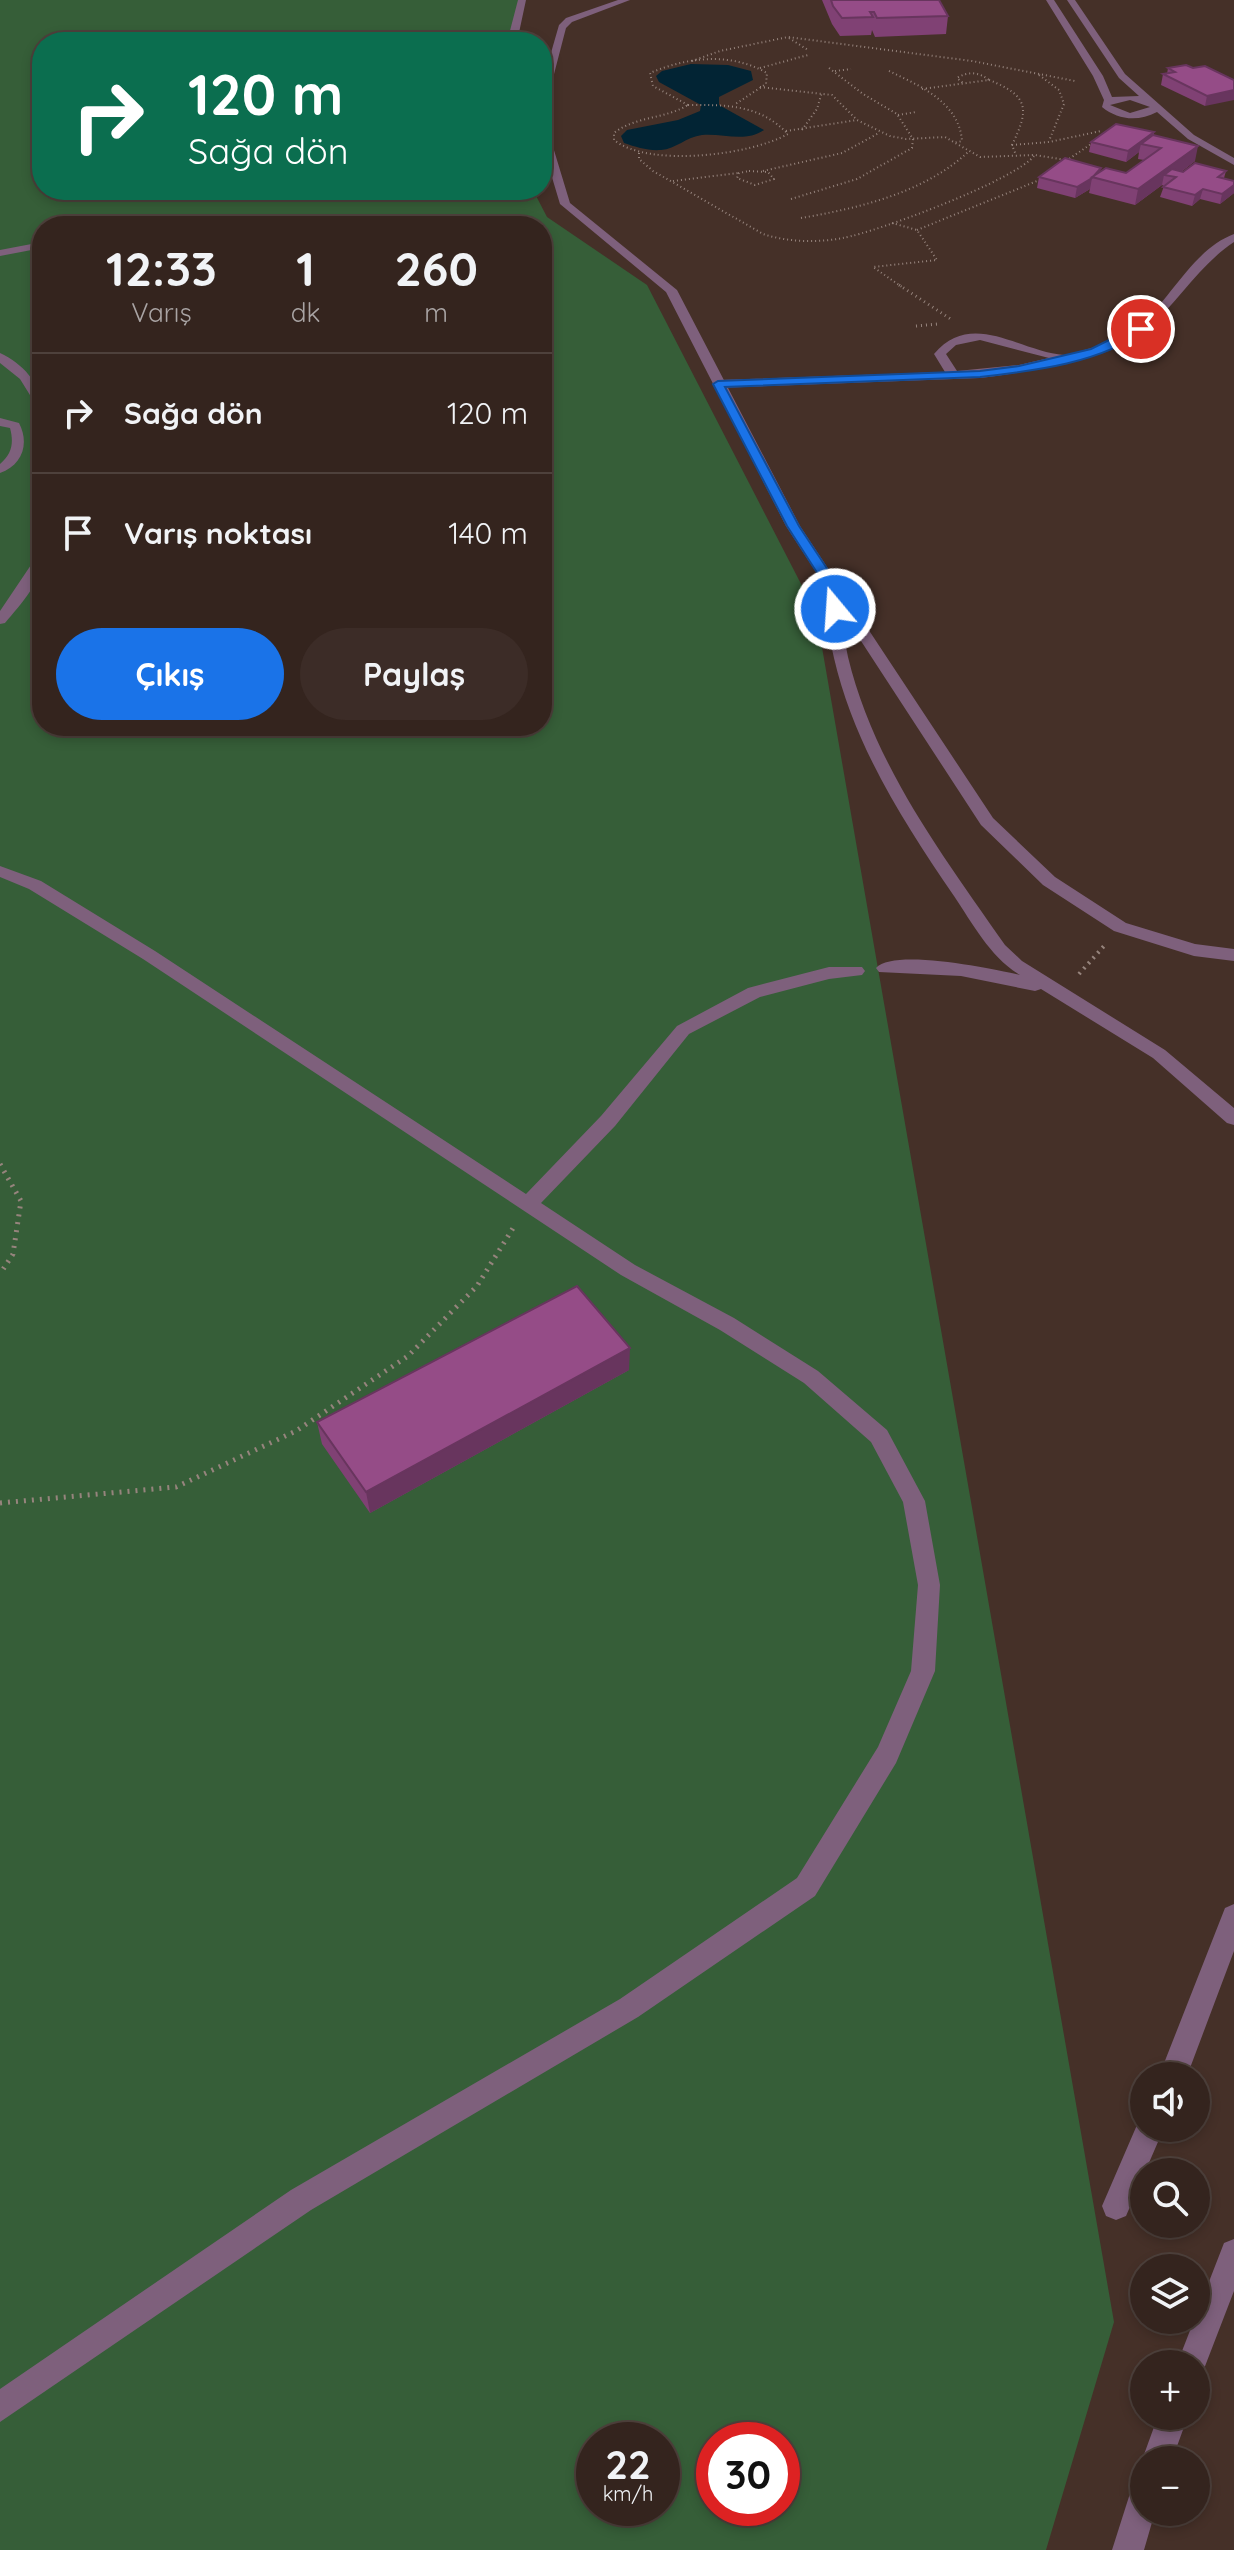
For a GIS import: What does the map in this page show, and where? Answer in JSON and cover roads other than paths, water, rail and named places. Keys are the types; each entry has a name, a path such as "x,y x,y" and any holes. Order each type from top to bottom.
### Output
{"street":[{"path":"514,32 522,0"},
{"path":"552,64 562,27 569,20 626,0"},
{"path":"1050,0 1109,100"},
{"path":"1071,0 1122,76 1191,137 1234,162"},
{"path":"1153,104 1130,97 1109,100 1105,105 1118,114 1191,137"},
{"path":"1118,114 1149,114 1153,104"},
{"path":"552,160 565,204 671,290 793,526 987,821 1049,881 1120,927 1194,950 1234,955"},
{"path":"718,384 1006,371 1075,357 1141,329 1204,260 1234,237"},
{"path":"0,253 32,247"},
{"path":"953,375 940,354 948,343 967,337 1005,342 1032,353 1075,357"},
{"path":"1005,342 1017,354 1018,363 1006,371"},
{"path":"0,357 25,377 32,389"},
{"path":"0,422 15,426 18,436 15,458 10,465 0,469"},
{"path":"0,620 32,576"},
{"path":"831,585 841,658 862,723 913,821 999,949 1016,965 1054,990 1159,1054 1234,1118"},
{"path":"0,871 35,885 149,955 628,1270 727,1324 811,1377 879,1436 914,1501 929,1585 923,1671 887,1755 806,1887 629,2008 301,2200 0,2407"},
{"path":"885,968 913,966 987,972 1054,990"},
{"path":"528,1204 608,1121 683,1030 754,992 829,973 856,971"},
{"path":"1178,2062 1234,1917"},
{"path":"1116,2206 1144,2142"},
{"path":"1197,2350 1234,2253"},
{"path":"1128,2550 1135,2526"}],"water":[{"path":"691,64 728,65 751,71 753,80 719,97 719,105 764,130 742,137 702,135 661,150 624,143 621,136 627,130 678,120 700,111 701,105 659,82 656,76 662,71"}]}
